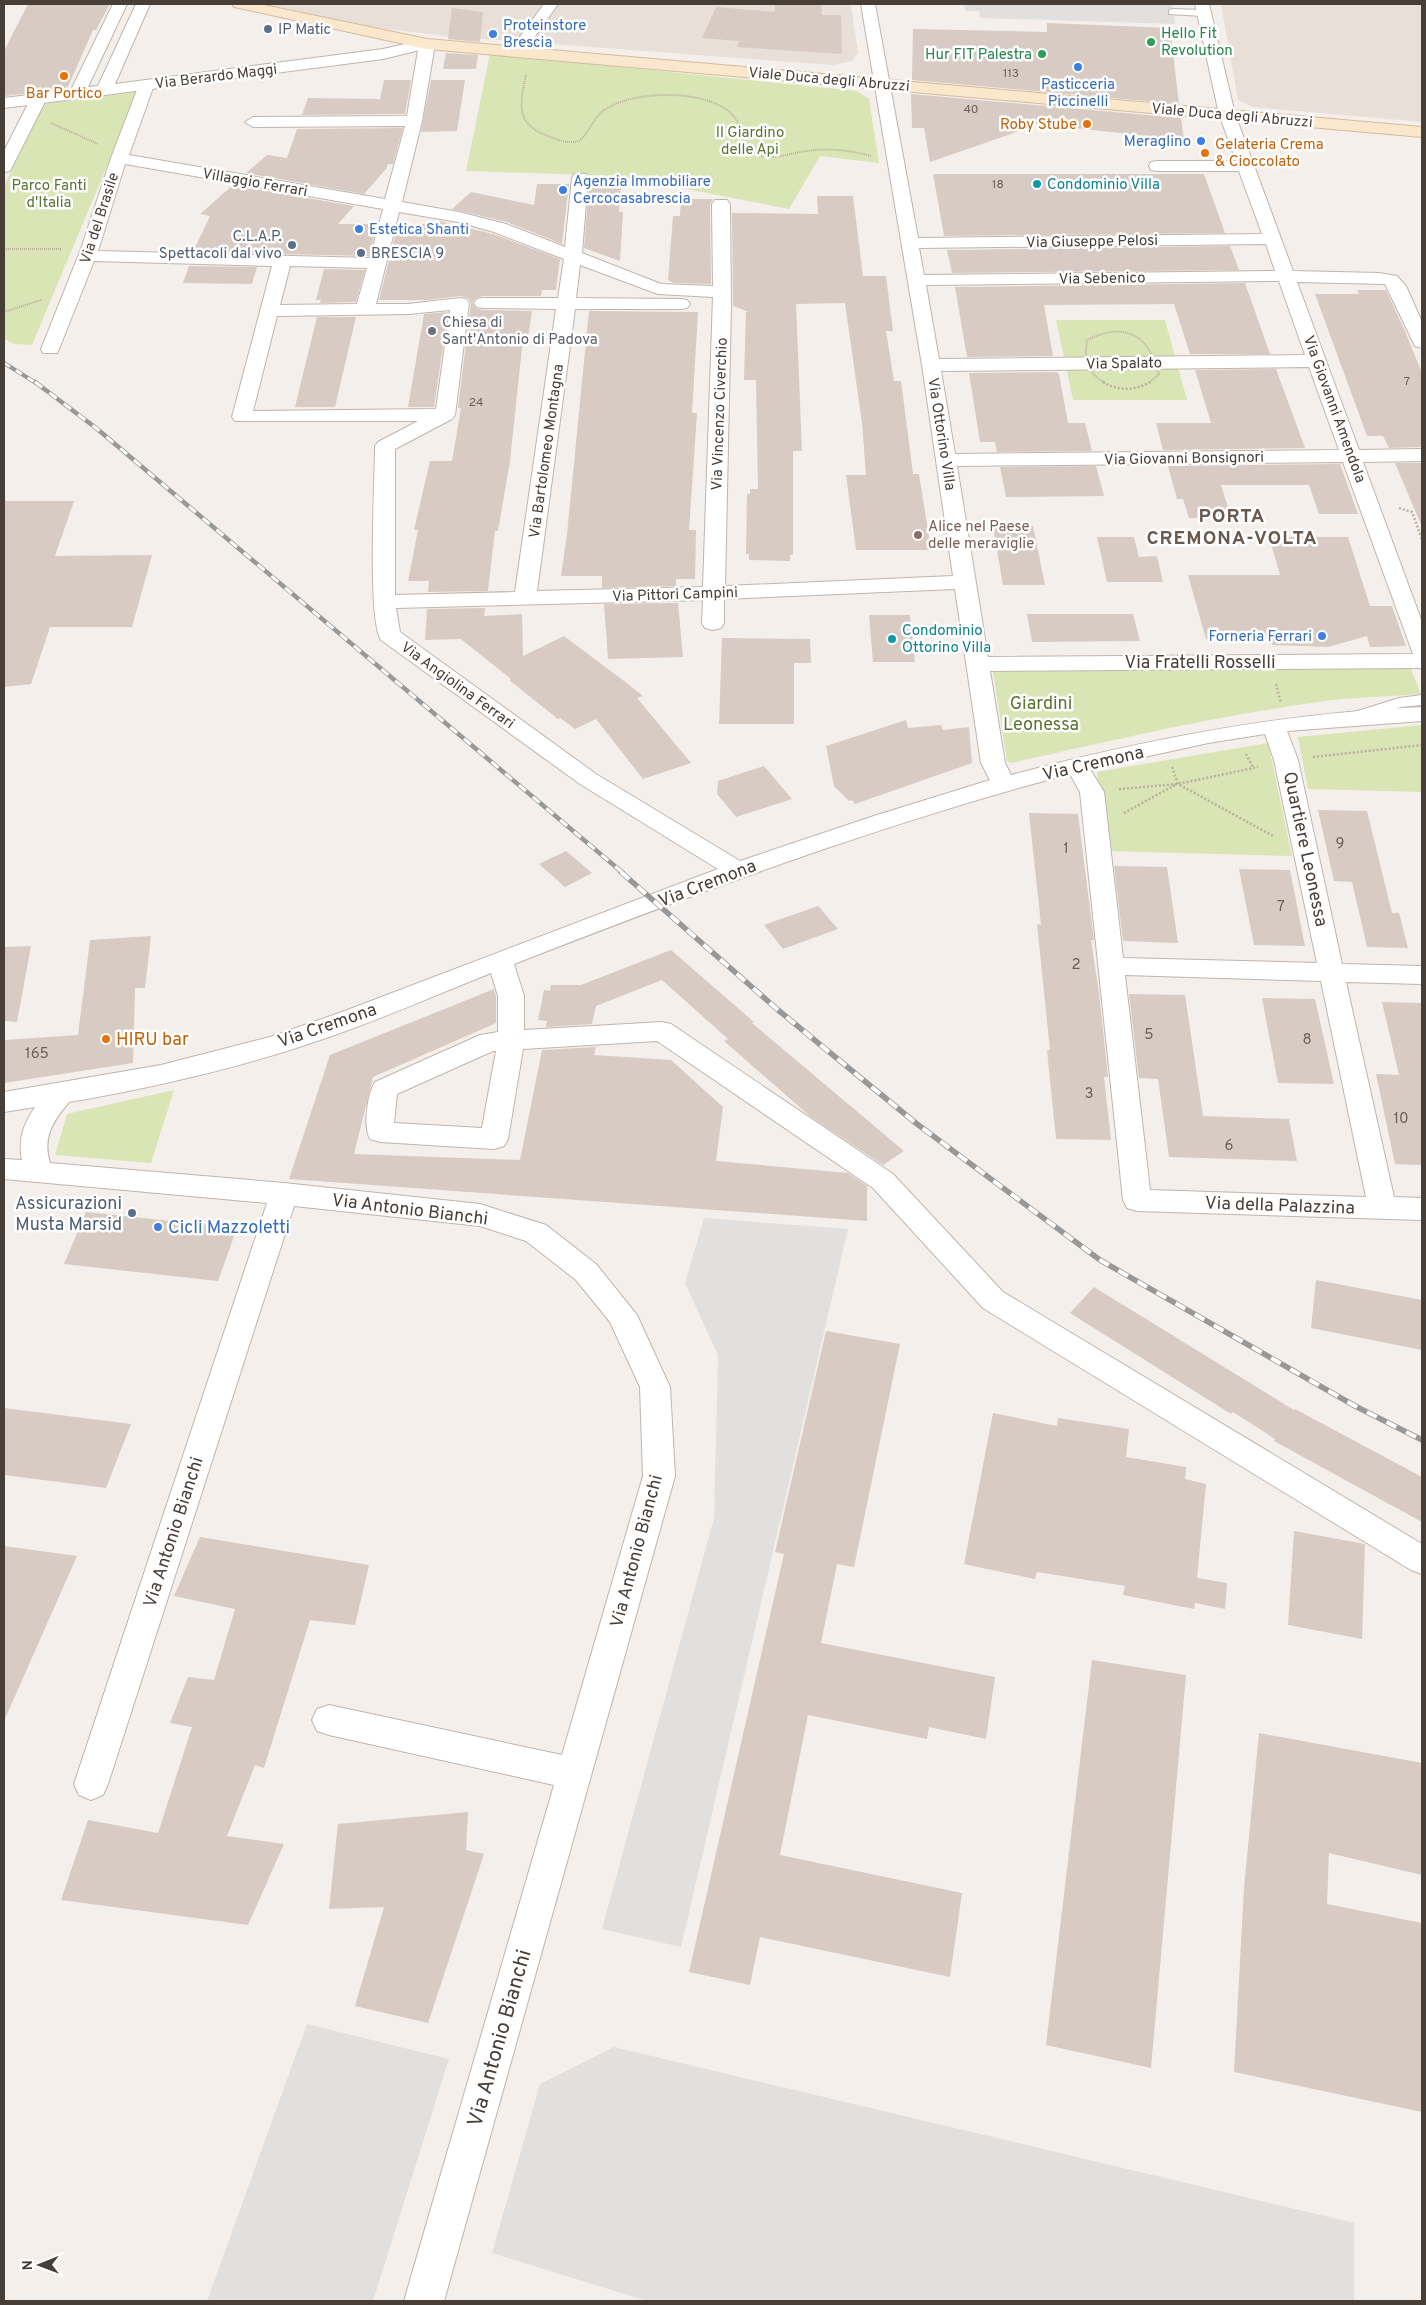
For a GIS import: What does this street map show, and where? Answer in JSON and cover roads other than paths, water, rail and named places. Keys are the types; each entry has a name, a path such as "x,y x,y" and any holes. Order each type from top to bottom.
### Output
{"main road":[{"name":"Viale Duca degli Abruzzi","path":"239,4 427,44 1422,132"}],"street":[{"path":"77,94 120,4"},
{"path":"104,91 143,4"},
{"path":"516,53 551,4"},
{"name":"Via Ottorino Villa","path":"868,4 931,365 992,763 1004,784"},
{"name":"Via Giovanni Amendola","path":"1203,8 1227,114 1422,652"},
{"path":"365,310 390,207 414,120 427,44"},
{"name":"Via Berardo Maggi","path":"4,103 383,54 427,44"},
{"name":"Via del Brasile","path":"50,349 87,256 119,158 146,85"},
{"path":"4,168 38,100"},
{"path":"253,122 414,120"},
{"name":"Villaggio Ferrari","path":"119,158 390,207 459,217 500,228 573,255"},
{"path":"1158,166 1246,166"},
{"name":"Via Bartolomeo Montagna","path":"525,599 573,255 580,178"},
{"name":"Via Vincenzo Civerchio","path":"713,623 722,298 720,204"},
{"name":"Via Giuseppe Pelosi","path":"911,243 1273,239"},
{"path":"573,255 658,289 722,298"},
{"path":"87,256 376,263"},
{"path":"282,262 242,417 445,415"},
{"name":"Via Sebenico","path":"917,280 1286,276 1391,280 1397,286 1422,342"},
{"path":"483,303 566,304 722,298"},
{"path":"268,311 408,309 460,303 445,415"},
{"name":"Via Spalato","path":"931,365 1316,361"},
{"path":"365,416 385,446 445,415"},
{"name":"Via Angiolina Ferrari","path":"385,446 384,602 389,635 588,779 708,851 737,871"},
{"name":"Via Giovanni Bonsignori","path":"946,460 1422,455"},
{"name":"Via Pittori Campini","path":"384,602 714,593 965,582"},
{"name":"Via Fratelli Rosselli","path":"978,664 1422,661"},
{"name":"Via Cremona","path":"4,1102 137,1080 223,1059 315,1032 737,871 1004,784 1076,766 1203,739 1276,711 1347,718 1422,714"},
{"name":"Quartiere Leonessa","path":"1276,711 1382,1208"},
{"path":"1076,766 1092,792 1111,966 1422,975"},
{"path":"500,960 512,996 511,1041 494,1139 380,1132 384,1089 489,1042 511,1041 662,1031 883,1181 993,1300 1422,1560"},
{"name":"Via della Palazzina","path":"1111,966 1138,1200 1422,1209"},
{"path":"40,1173 32,1152 34,1133 39,1121 60,1094"},
{"name":"Via Antonio Bianchi","path":"4,1168 40,1173 284,1194 480,1215 536,1233 586,1272 622,1316 655,1387 659,1476 424,2301"},
{"name":"Via Antonio Bianchi","path":"91,1784 284,1194"},
{"path":"329,1720 574,1774"}],"lane":[{"path":"1173,12 1203,8"},
{"path":"1347,718 1399,703 1422,700"}],"railway":[{"path":"4,363 36,383"},
{"path":"35,382 96,428 623,873"},
{"path":"621,872 778,1010 917,1124 1100,1260 1355,1406 1422,1440"}],"place":[{"name":"IP Matic","path":"268,29"},
{"name":"Proteinstore Brescia","path":"493,34"},
{"name":"Hello Fit Revolution","path":"1151,42"},
{"name":"Hur FIT Palestra","path":"1042,54"},
{"name":"Pasticceria Piccinelli","path":"1078,67"},
{"name":"Bar Portico","path":"64,76"},
{"name":"Roby Stube","path":"1087,124"},
{"name":"Meraglino","path":"1201,141"},
{"name":"Gelateria Crema & Cioccolato","path":"1205,153"},
{"name":"Condominio Villa","path":"1037,184"},
{"name":"Agenzia Immobiliare Cercocasabrescia","path":"563,190"},
{"name":"Estetica Shanti","path":"359,229"},
{"name":"C.L.A.P. Spettacoli dal vivo","path":"292,245"},
{"name":"BRESCIA 9","path":"361,253"},
{"name":"Chiesa di Sant'Antonio di Padova","path":"432,331"},
{"name":"Alice nel Paese delle meraviglie","path":"918,535"},
{"name":"Forneria Ferrari","path":"1322,636"},
{"name":"Condominio Ottorino Villa","path":"892,639"},
{"name":"HIRU bar","path":"106,1039"},
{"name":"Assicurazioni Musta Marsid","path":"132,1213"},
{"name":"Cicli Mazzoletti","path":"158,1227"}],"district":[{"name":"PORTA CREMONA-VOLTA","path":"1232,526"}],"park label":[{"name":"Il Giardino delle Api","path":"750,140"},
{"name":"Parco Fanti d'Italia","path":"49,194"},
{"name":"Giardini Leonessa","path":"1041,713"}]}
